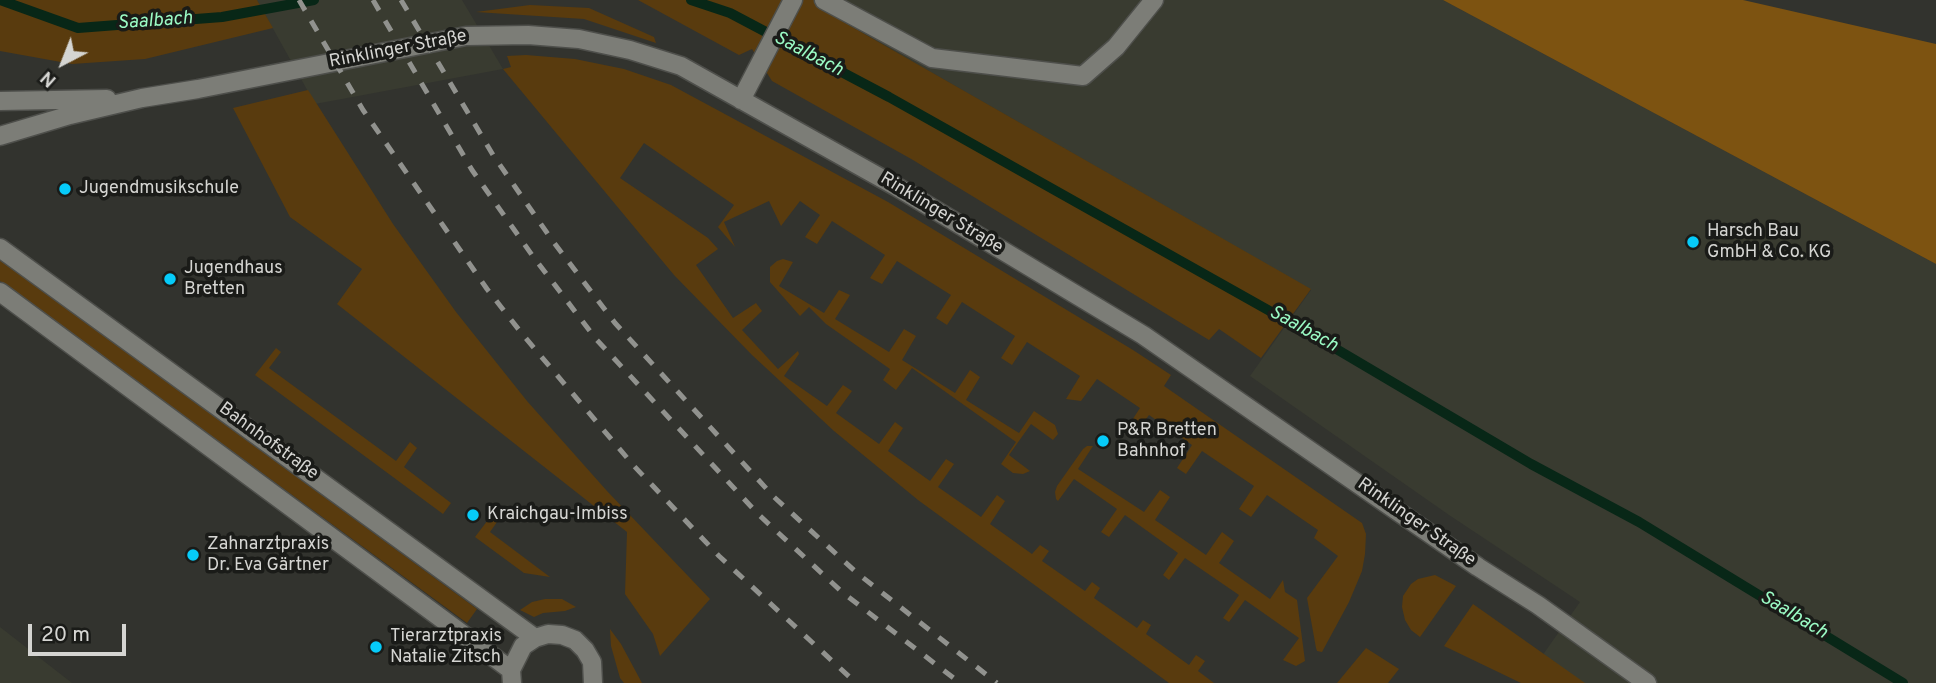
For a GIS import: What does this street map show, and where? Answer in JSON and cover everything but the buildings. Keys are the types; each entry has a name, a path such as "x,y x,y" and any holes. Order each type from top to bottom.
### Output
{"street":[{"path":"824,0 932,58 1083,76 1116,47 1154,0"},
{"path":"741,100 792,2"},
{"name":"Rinklinger Straße","path":"0,136 70,115 142,98 466,36 527,35 579,39 630,50 681,66 897,187 1143,335 1538,605 1647,683"},
{"name":"Rinklinger Straße","path":"0,101 142,98"},
{"name":"Bahnhofstraße","path":"0,248 535,638"},
{"path":"0,292 512,676 516,657 523,646 548,634 575,640 592,662 597,680"}],"shaded area":[{"path":"0,0 257,0 273,28 145,59 72,64 0,51"},
{"path":"257,0 462,0 503,69 315,104"},
{"path":"638,0 846,0 840,20 1311,289 1261,358 1219,329 1209,340 913,160 772,81 752,49 739,55"},
{"path":"846,0 1443,0 1936,264 1936,683 1523,683 1580,602 1449,515 1250,376 1311,290 840,20"},
{"path":"1443,0 1743,0 1936,44 1936,264"},
{"path":"530,5 589,8 654,37 656,43 584,19 476,12"},
{"path":"507,56 575,59 624,69 671,85 888,202 1171,375 1164,386 1362,523 1366,534 1362,571 1322,652 1316,648 1307,598 1338,556 1314,538 1318,530 1267,495 1251,517 1239,509 1254,486 1202,451 1186,474 1177,468 1192,445 1149,415 1133,437 1125,431 1140,408 1097,379 1081,401 1066,399 1080,376 1027,342 1012,365 1001,358 1015,336 962,302 947,325 936,318 951,295 897,261 882,284 870,278 885,255 832,221 817,244 805,237 820,215 800,201 781,226 769,201 724,222 735,247 718,227 734,205 644,143 620,178 708,238 718,249 696,265 733,318 756,303 762,311 742,330 778,369 798,351 799,354 784,376 827,406 843,385 852,391 836,413 879,444 895,422 903,428 888,451 930,481 946,459 954,464 938,487 981,517 997,495 1005,501 990,524 1032,554 1040,545 1049,551 1042,561 1085,591 1092,582 1100,588 1094,598 1137,628 1143,620 1151,625 1146,634 1189,665 1196,655 1205,661 1198,671 1214,683 1169,683 918,500 834,431 752,355 674,275 503,69 511,67"},
{"path":"308,90 393,224 456,312 527,401 607,491 710,599 660,656 653,634 625,594 627,532 337,304 362,269 290,217 233,108"},
{"path":"0,259 477,609 467,623 0,281"},
{"path":"783,259 793,262 779,286 824,313 839,290 850,295 835,319 889,352 904,329 916,336 902,360 955,393 970,370 980,377 966,400 1019,433 1034,411 1055,425 1058,434 1053,440 1031,424 1009,455 1030,471 1023,474 1013,473 1001,464 1016,442 912,368 896,390 883,380 890,369 826,324 809,307 800,316 770,282 770,267"},
{"path":"276,348 281,352 269,368 396,461 410,442 417,448 404,467 451,503 443,514 255,375"},
{"path":"1087,446 1093,446 1078,469 1144,512 1160,490 1170,497 1155,520 1206,555 1222,532 1234,541 1219,563 1270,599 1283,580 1285,592 1297,600 1305,661 1296,666 1283,660 1299,638 1245,600 1229,622 1223,618 1239,595 1185,558 1169,580 1163,575 1178,553 1125,515 1109,537 1101,532 1117,509 1074,479 1058,501 1055,492 1057,486"},
{"path":"497,508 504,512 490,532 550,577 524,573 475,537"},
{"path":"1435,575 1456,586 1420,637 1411,630 1405,620 1403,596 1418,579"},
{"path":"562,599 576,607 534,617 520,610 532,602"},
{"path":"1473,604 1585,683 1521,683 1444,646"},
{"path":"0,627 72,683 0,683"},
{"path":"610,629 642,683 624,683 620,678 611,646"},
{"path":"1366,648 1399,669 1388,683 1337,683"}],"waterway":[{"name":"Saalbach","path":"0,0 78,28 222,17 314,0"},
{"name":"Saalbach","path":"691,0 730,13 889,97 1316,337 1531,464 1639,522 1903,683"}],"railway":[{"path":"299,0 363,110 487,289 523,335 634,466 719,556 856,683"},
{"path":"373,0 472,170 596,339 758,514 842,592 960,683"},
{"path":"401,0 493,155 552,240 615,323 774,497 857,573 997,683"}],"place":[{"name":"Jugendmusikschule","path":"65,189"},
{"name":"Harsch Bau GmbH & Co. KG","path":"1693,242"},
{"name":"Jugendhaus Bretten","path":"170,279"},
{"name":"P&R Bretten Bahnhof","path":"1103,441"},
{"name":"Kraichgau-Imbiss","path":"473,515"},
{"name":"Zahnarztpraxis Dr. Eva Gärtner","path":"193,555"},
{"name":"Tierarztpraxis Natalie Zitsch","path":"376,647"}]}
